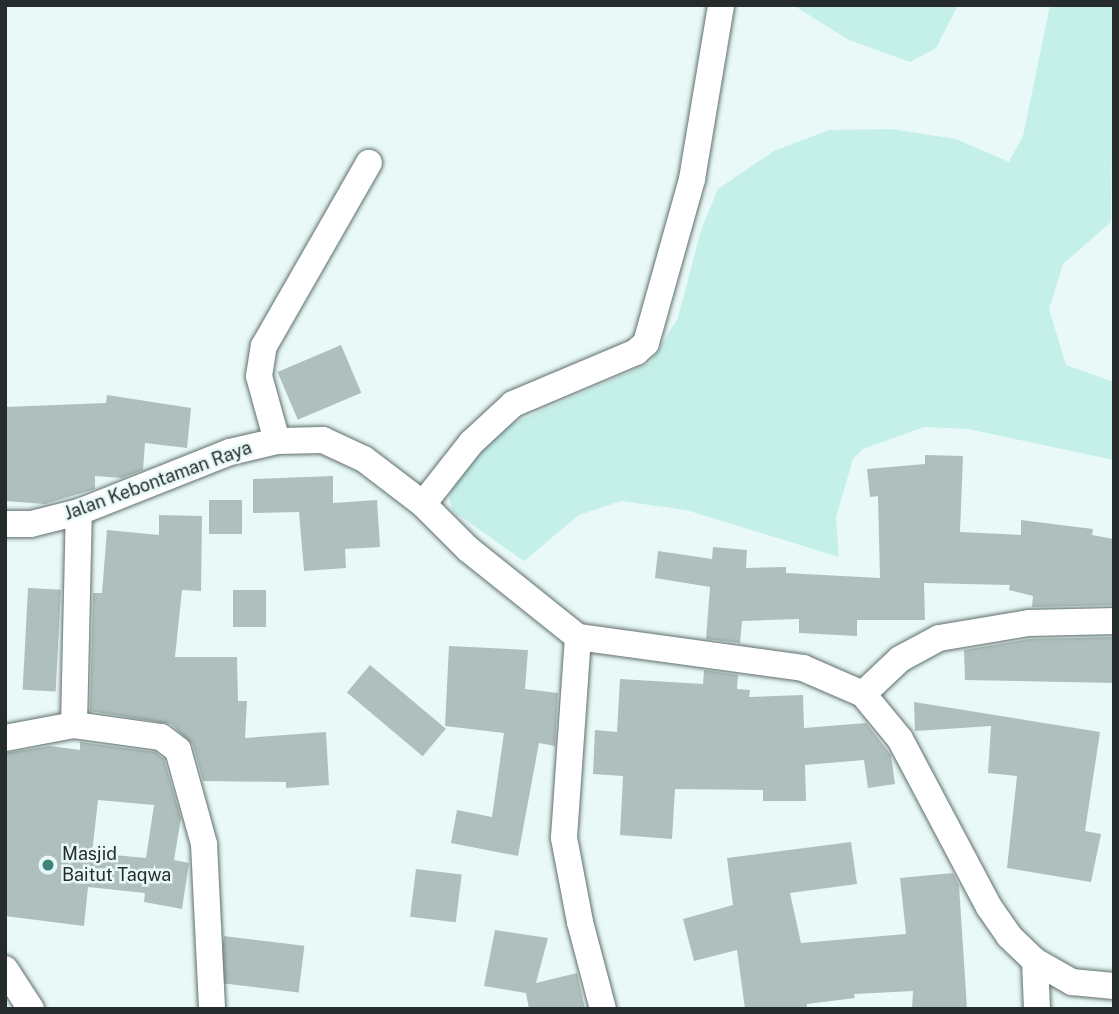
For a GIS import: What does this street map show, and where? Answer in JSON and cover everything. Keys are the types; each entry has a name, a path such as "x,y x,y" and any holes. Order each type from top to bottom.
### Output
{"street":[{"path":"423,504 471,443 513,404 636,352 646,343 692,180 721,5"},
{"path":"277,441 260,376 264,346 369,163"},
{"name":"Jalan Kebontaman Raya","path":"5,524 31,524 79,512 230,452 277,441 323,440 364,459 423,504 468,549 578,637"},
{"path":"74,725 79,512"},
{"path":"863,694 900,659 939,638 1029,623 1114,621"},
{"path":"603,1009 580,922 564,838 578,637 803,668 863,694 900,739 989,907 1035,961 1072,982 1114,986"},
{"path":"5,738 74,725 161,737 178,750 184,760 210,886 212,1009"},
{"path":"1035,961 1037,1009"},
{"path":"5,969 31,1009"}],"green space":[{"path":"793,5 958,5 936,48 910,62 849,40"},
{"path":"1050,5 1114,5 1111,222 1063,264 1049,309 1066,365 1114,382 1114,460 968,429 924,427 863,449 853,459 836,517 839,557 686,510 621,501 579,515 524,561 453,511 449,496 463,469 504,427 650,363 678,318 701,230 718,189 774,151 829,130 891,129 956,139 1009,162 1023,136"}],"building":[{"path":"341,345 361,393 298,420 277,372"},
{"path":"107,395 191,408 187,448 145,443 143,470 122,478 95,476 95,489 45,504 5,501 5,407 106,403"},
{"path":"925,455 963,456 960,532 1021,535 1021,520 1093,529 1092,535 1114,539 1114,605 1032,607 1033,596 1009,590 1010,585 924,583 925,620 857,620 857,636 799,633 799,619 742,621 740,643 706,639 710,587 655,578 658,551 712,559 713,547 747,550 746,568 786,567 786,573 880,578 878,496 870,497 867,469 925,464"},
{"path":"333,476 333,503 377,500 380,547 345,549 346,568 304,571 299,512 253,513 253,479"},
{"path":"209,500 242,500 242,534 209,534"},
{"path":"159,515 202,516 201,591 182,590 175,657 237,657 238,701 247,701 245,738 326,732 329,785 286,788 286,782 203,781 193,745 171,724 90,711 93,593 102,593 107,530 159,535"},
{"path":"28,588 61,590 56,692 23,690"},
{"path":"233,590 266,590 266,627 233,627"},
{"path":"1114,637 1114,683 965,680 964,650 1030,639"},
{"path":"449,646 528,650 525,689 558,693 555,746 539,743 518,856 451,843 457,810 492,817 504,733 445,726"},
{"path":"370,665 446,729 423,756 347,693"},
{"path":"704,670 738,675 737,689 750,690 749,697 803,695 804,728 866,723 891,755 895,784 868,788 864,760 805,765 806,801 763,801 763,790 675,789 672,839 620,835 623,776 593,774 595,730 617,732 620,679 703,684"},
{"path":"914,702 1100,732 1085,831 1101,834 1091,882 1007,868 1017,776 988,773 991,726 915,731"},
{"path":"80,742 155,752 164,759 181,818 174,860 189,863 182,909 144,902 145,893 88,887 84,926 5,916 5,753 50,746 80,750","holes":["98,800 154,805 146,858 92,853"]},
{"path":"851,842 857,884 790,893 801,943 906,934 900,878 953,873 959,885 967,1009 912,1009 913,991 854,994 855,998 807,1004 807,1009 745,1009 737,950 694,961 683,919 733,905 727,858"},
{"path":"416,869 462,875 456,922 410,917"},
{"path":"495,930 548,938 536,983 577,973 585,1009 529,1009 526,993 484,986"},
{"path":"224,936 304,946 299,993 218,983"}],"place":[{"name":"Masjid Baitut Taqwa","path":"48,865"}]}
